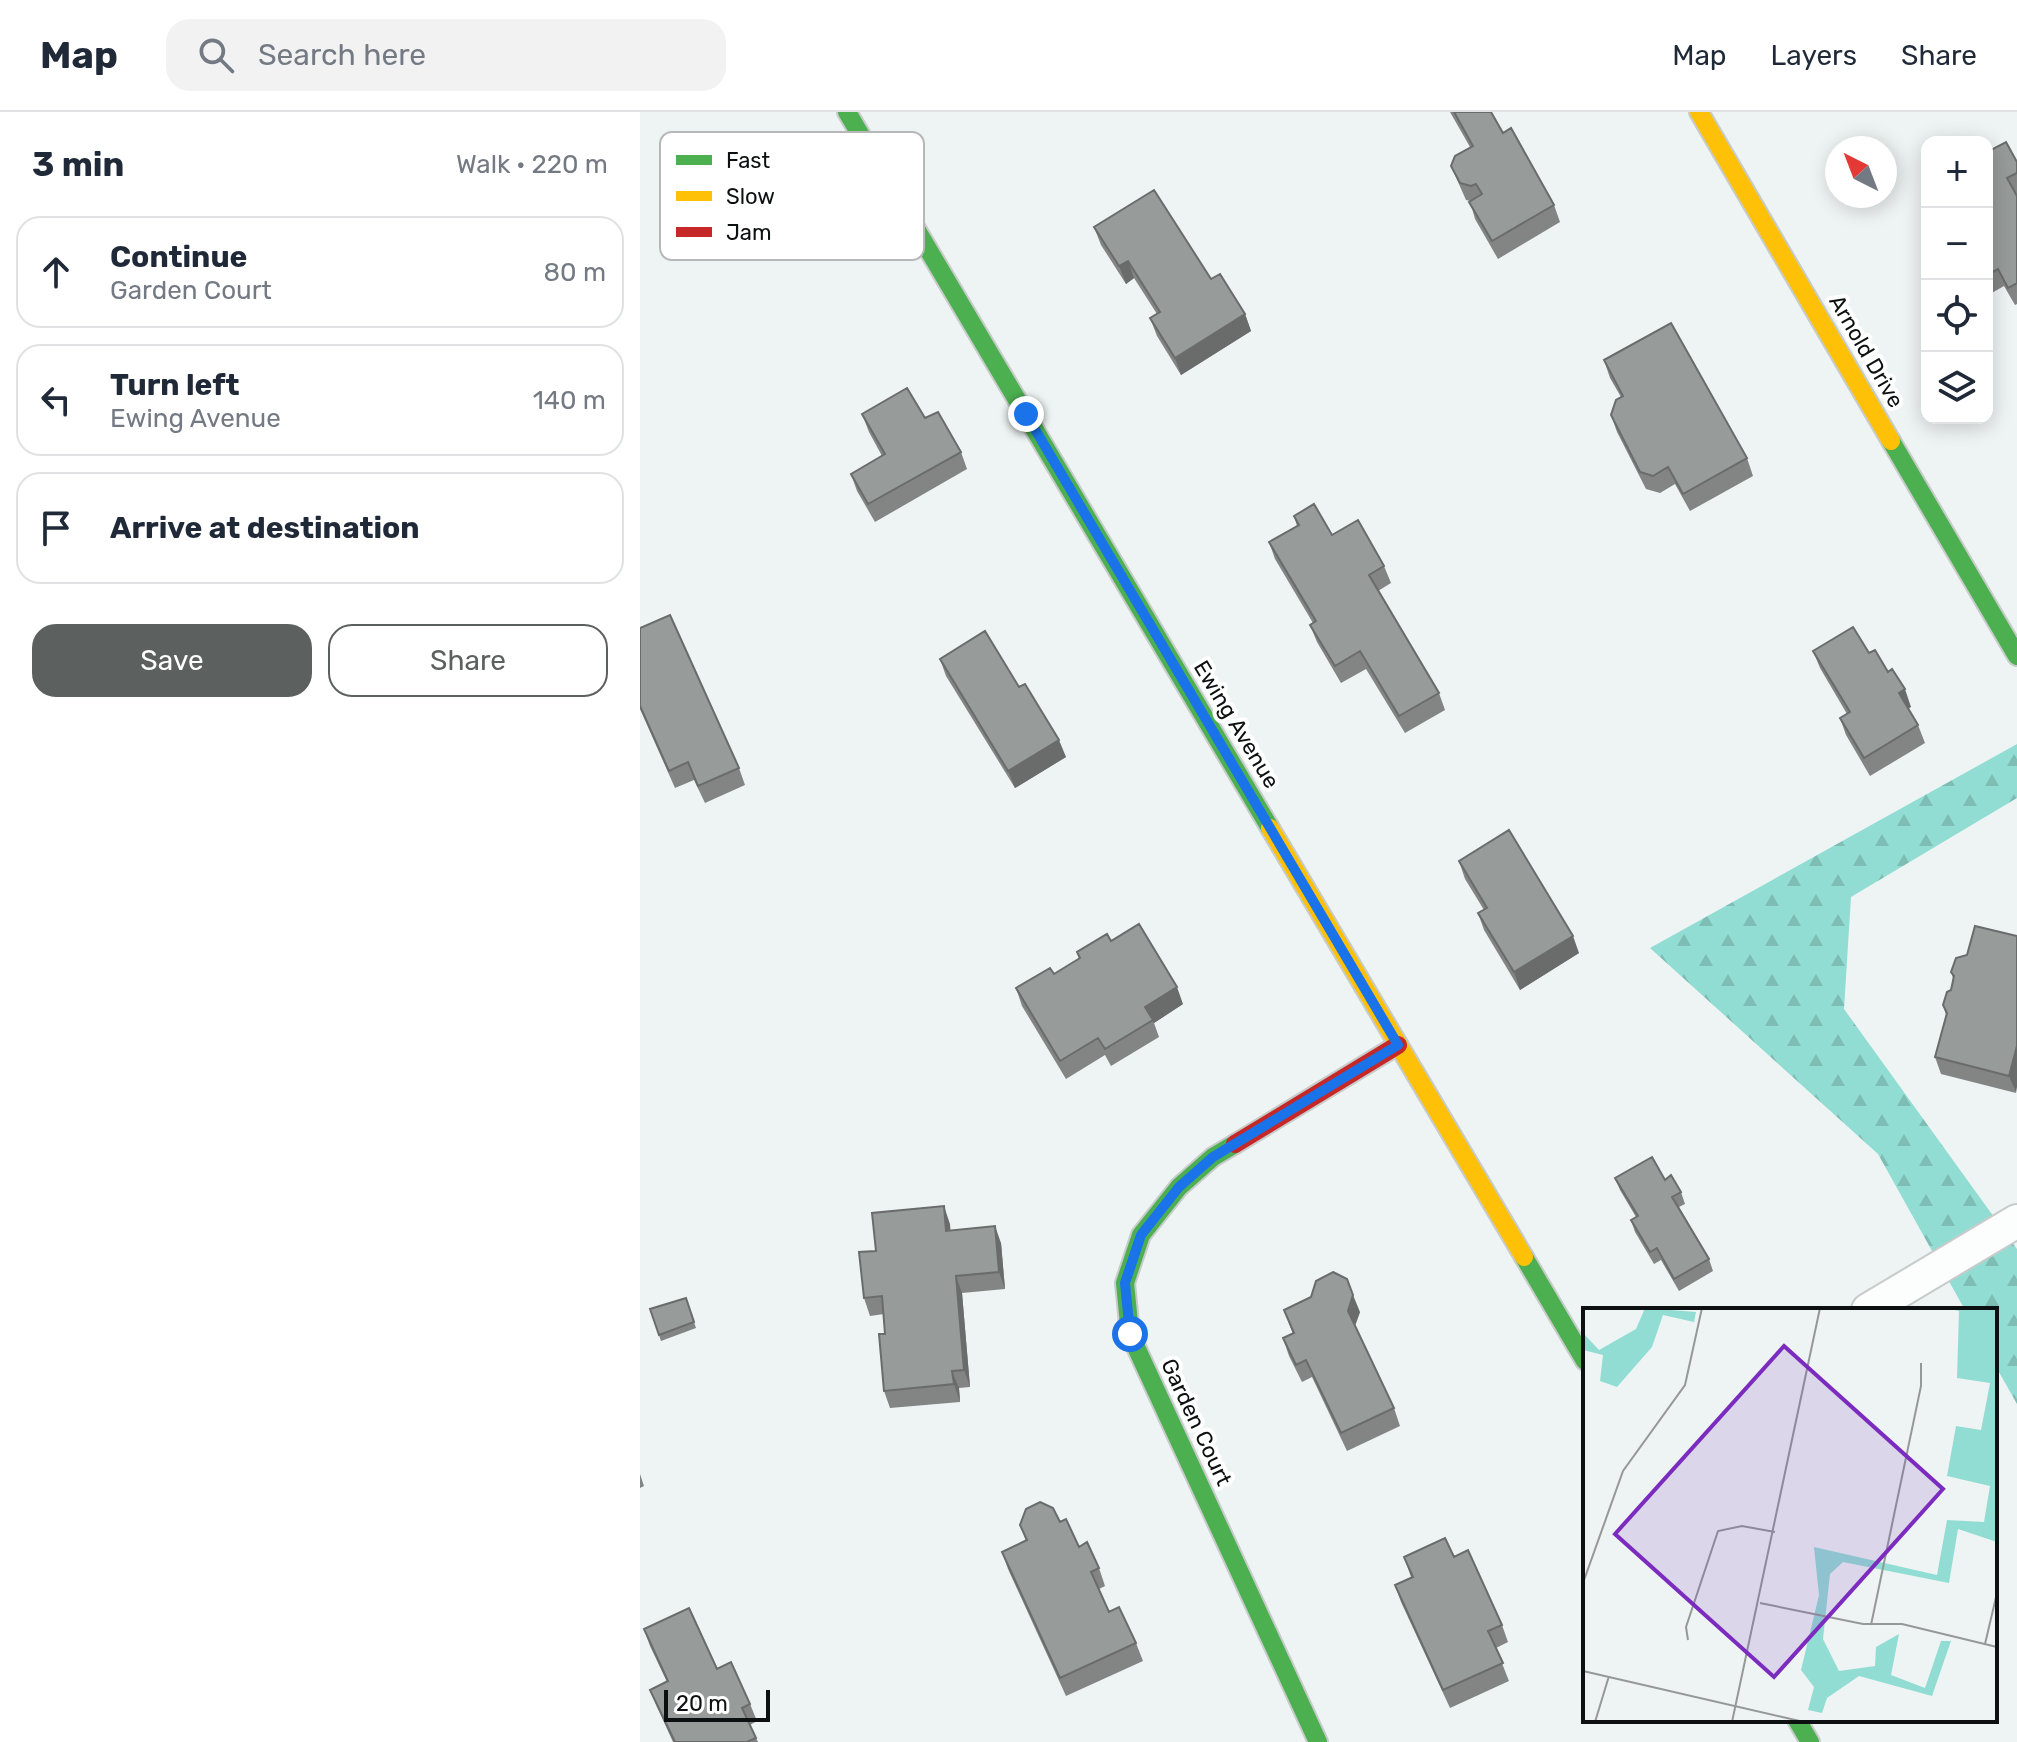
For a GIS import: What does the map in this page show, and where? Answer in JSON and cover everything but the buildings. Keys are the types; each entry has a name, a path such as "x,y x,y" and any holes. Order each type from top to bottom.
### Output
{"street":[{"name":"Ewing Avenue","path":"847,112 859,132"},
{"name":"Arnold Drive","path":"1699,112 2017,656"},
{"name":"Ewing Avenue","path":"924,242 1583,1358"},
{"name":"Garden Court","path":"1318,1742 1130,1334 1125,1283 1141,1235 1179,1187 1201,1167 1398,1045"},
{"path":"1871,1308 2017,1221"},
{"path":"1798,1722 1810,1742"}],"green space":[{"path":"2017,744 2017,798 1851,897 1844,1009 2017,1249 2017,1404 1997,1369 1997,1308 1964,1308 1878,1154 1650,948"}],"traffic: fast":[{"path":"847,112 859,132"},
{"path":"924,242 1270,828"},
{"path":"1891,441 2017,656"},
{"path":"1235,1144 1213,1157 1179,1187 1141,1235 1125,1283 1130,1334 1318,1742"},
{"path":"1524,1257 1583,1358"},
{"path":"1798,1722 1810,1742"}],"traffic: slow":[{"path":"1699,112 1891,441"},
{"path":"1270,828 1524,1257"}],"traffic: jam":[{"path":"1235,1144 1398,1045"}],"route":[{"path":"1026,414 1398,1045 1213,1157 1179,1187 1141,1235 1125,1283 1130,1334"}]}
